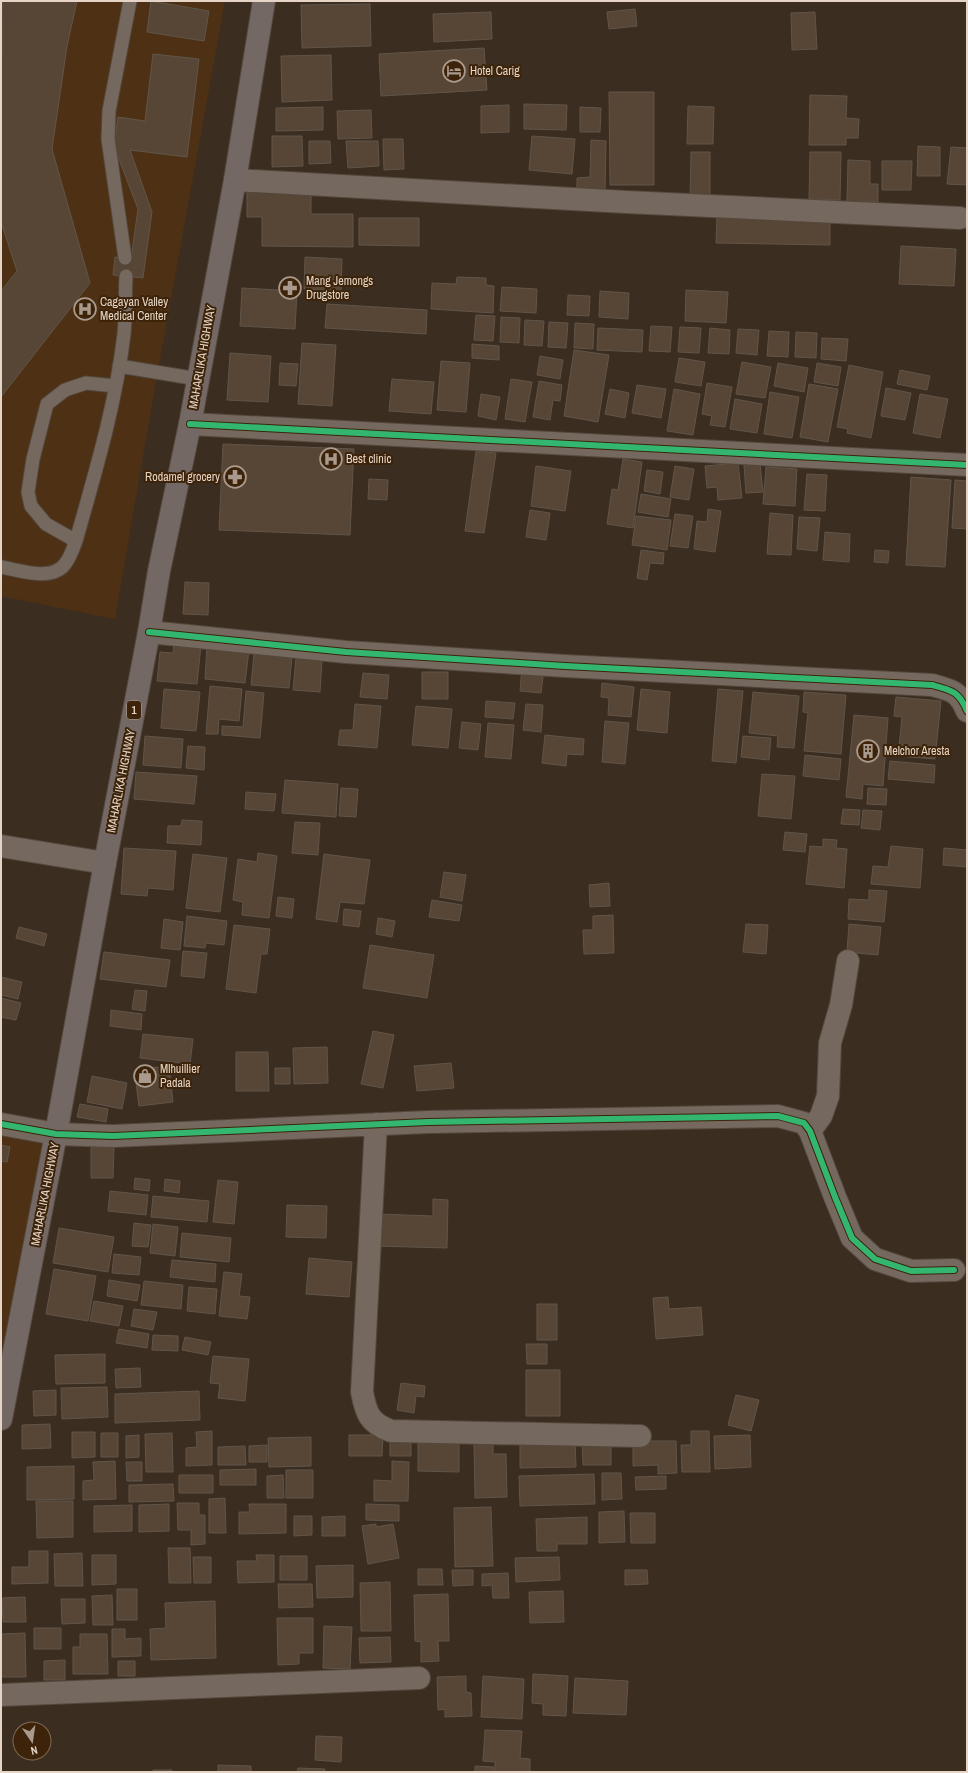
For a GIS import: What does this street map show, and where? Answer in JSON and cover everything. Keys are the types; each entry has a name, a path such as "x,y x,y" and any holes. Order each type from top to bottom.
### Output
{"highway":[{"name":"MAHARLIKA HIGHWAY","path":"1,1419 56,1134 159,571 190,424 235,180 264,1"}],"street":[{"path":"235,180 626,202 960,218"},
{"path":"190,424 967,465"},
{"path":"149,632 346,652 565,666 932,685 952,690 963,701 967,711"},
{"path":"1,846 105,863"},
{"path":"810,1130 821,1116 828,1096 830,1043 841,1005 848,961"},
{"path":"1,1124 56,1134 113,1136 376,1124 778,1116 804,1123 810,1130 852,1238 875,1259 911,1271 954,1270"},
{"path":"376,1124 362,1392 365,1408 371,1419 379,1426 391,1431 640,1436"},
{"path":"1,1695 419,1678"}],"lane":[{"path":"125,258 108,139 109,111 130,1"},
{"path":"1,567 43,574 54,572 64,565 76,541 97,465 119,366 124,333 126,276"},
{"path":"119,366 198,379"},
{"path":"76,541 46,524 30,506 28,492 33,459 47,404 65,390 86,383 115,386"}],"shaded area":[{"name":"Cagayan Valley Medical Center","path":"1,1 225,1 156,381 115,619 1,596"},
{"path":"1,1122 56,1134 1,1419"}],"building":[{"path":"2,1 77,1 67,46 52,149 90,283 1,397 1,291 17,271 1,222"},
{"path":"151,1 209,11 204,41 147,32"},
{"path":"370,4 371,46 302,48 301,5"},
{"path":"635,9 637,26 609,29 607,12"},
{"path":"491,12 492,39 434,42 433,14"},
{"path":"815,12 817,49 792,50 791,13"},
{"path":"484,48 487,90 381,96 379,54"},
{"path":"153,54 199,59 187,157 130,150 152,212 143,278 113,275 115,257 131,259 138,209 114,146 118,117 145,121"},
{"path":"331,55 332,100 282,102 281,56"},
{"path":"609,92 654,92 654,185 610,185"},
{"path":"810,95 847,96 846,118 859,119 858,138 846,138 846,145 809,145"},
{"path":"524,104 567,105 566,130 524,129"},
{"path":"509,105 509,132 481,133 481,106"},
{"path":"688,106 714,107 713,144 687,144"},
{"path":"323,107 323,130 276,131 276,108"},
{"path":"580,107 601,108 600,132 580,132"},
{"path":"371,110 372,138 338,139 337,111"},
{"path":"272,136 302,136 303,166 272,167"},
{"path":"532,136 575,139 572,174 529,170"},
{"path":"383,139 403,139 404,169 384,170"},
{"path":"591,140 606,141 605,192 577,192 577,178 590,177"},
{"path":"309,141 330,141 331,163 309,164"},
{"path":"346,141 378,141 379,166 348,168"},
{"path":"918,146 940,147 940,176 917,176"},
{"path":"951,147 967,148 967,185 947,184"},
{"path":"691,152 710,152 710,200 690,200"},
{"path":"810,152 841,152 840,200 809,199"},
{"path":"848,160 870,161 870,184 878,184 878,202 847,202"},
{"path":"882,161 912,161 911,190 882,190"},
{"path":"247,185 311,186 311,214 353,214 353,247 262,246 262,217 247,217"},
{"path":"717,215 830,217 830,245 716,243"},
{"path":"359,218 419,218 419,246 359,245"},
{"path":"901,246 956,249 954,286 899,284"},
{"path":"305,257 342,259 341,291 304,289"},
{"path":"457,277 486,278 486,285 494,286 493,313 431,309 432,283 456,284"},
{"path":"502,287 537,289 536,313 500,311"},
{"path":"242,288 297,291 295,329 240,326"},
{"path":"686,290 728,292 726,323 685,321"},
{"path":"600,291 629,293 628,319 599,317"},
{"path":"568,295 590,296 589,316 567,315"},
{"path":"327,304 427,310 426,334 325,328"},
{"path":"476,315 495,316 493,341 474,340"},
{"path":"501,317 520,318 519,343 500,342"},
{"path":"525,320 544,321 542,346 524,345"},
{"path":"549,322 568,323 566,348 548,347"},
{"path":"575,323 594,324 593,349 574,348"},
{"path":"651,326 672,327 670,352 649,351"},
{"path":"680,327 701,328 699,353 678,352"},
{"path":"598,328 643,330 642,352 597,350"},
{"path":"710,328 730,330 729,354 708,353"},
{"path":"738,329 759,330 757,355 736,353"},
{"path":"769,331 789,332 788,357 767,356"},
{"path":"796,332 817,333 816,358 795,357"},
{"path":"822,338 848,339 846,361 821,359"},
{"path":"302,343 336,345 332,406 298,404"},
{"path":"472,344 499,346 499,360 472,358"},
{"path":"574,350 609,355 598,422 564,416"},
{"path":"230,353 271,356 268,402 227,400"},
{"path":"540,356 563,360 560,379 537,375"},
{"path":"679,358 705,362 701,386 675,382"},
{"path":"441,361 470,363 466,412 437,410"},
{"path":"742,362 771,367 765,398 736,394"},
{"path":"280,363 298,364 296,386 279,385"},
{"path":"778,363 808,368 804,392 774,386"},
{"path":"817,363 841,367 838,386 814,382"},
{"path":"849,365 883,372 871,438 847,433 848,429 837,427"},
{"path":"900,370 930,376 927,390 897,384"},
{"path":"392,379 434,382 431,414 389,411"},
{"path":"511,379 532,382 525,422 505,419"},
{"path":"539,381 562,385 560,401 553,400 550,420 533,417"},
{"path":"707,383 732,387 725,427 710,425 712,416 702,414"},
{"path":"809,384 838,389 828,442 800,437"},
{"path":"637,385 666,389 661,418 632,413"},
{"path":"886,388 911,393 905,420 881,416"},
{"path":"610,389 629,393 625,418 605,414"},
{"path":"674,389 700,394 693,435 667,431"},
{"path":"770,392 799,397 792,438 764,434"},
{"path":"481,394 500,397 496,420 478,416"},
{"path":"920,394 948,399 940,438 913,433"},
{"path":"735,399 762,404 757,433 730,429"},
{"path":"223,444 354,449 350,535 219,530"},
{"path":"476,451 496,453 484,533 465,531"},
{"path":"623,459 642,462 633,528 607,524 612,489 618,490"},
{"path":"738,463 742,498 718,500 717,487 707,488 705,466"},
{"path":"760,464 763,492 746,493 744,465"},
{"path":"536,466 571,471 565,511 531,506"},
{"path":"675,466 694,469 689,500 670,497"},
{"path":"766,467 797,469 795,506 763,504"},
{"path":"647,470 663,472 660,494 644,491"},
{"path":"807,474 827,475 825,511 804,510"},
{"path":"911,477 951,480 945,567 906,565"},
{"path":"369,479 388,480 387,500 368,499"},
{"path":"955,480 967,481 967,529 952,528"},
{"path":"641,494 671,499 668,517 638,512"},
{"path":"708,509 721,511 715,552 694,549 697,521 707,522"},
{"path":"530,510 550,513 546,540 526,537"},
{"path":"770,513 793,515 791,555 767,554"},
{"path":"675,514 693,516 688,548 670,546"},
{"path":"636,516 671,520 667,550 632,545"},
{"path":"799,517 820,518 817,551 797,549"},
{"path":"825,532 850,534 849,562 823,560"},
{"path":"641,550 664,553 663,564 650,563 647,580 637,578"},
{"path":"875,550 889,551 888,563 874,562"},
{"path":"185,582 209,583 208,615 183,614"},
{"path":"174,642 201,645 197,684 157,681 160,652 173,653"},
{"path":"207,646 249,650 245,683 205,679"},
{"path":"254,654 292,657 289,688 251,685"},
{"path":"296,658 322,660 320,692 293,690"},
{"path":"522,667 544,669 541,693 520,691"},
{"path":"422,672 448,672 448,699 422,699"},
{"path":"363,673 389,675 387,699 360,697"},
{"path":"602,683 634,687 631,717 608,715 609,698 601,697"},
{"path":"210,686 242,689 239,721 219,719 218,734 206,734"},
{"path":"164,689 200,692 196,731 161,728"},
{"path":"641,689 670,692 667,733 637,730"},
{"path":"718,689 743,691 736,763 712,761"},
{"path":"246,691 264,693 260,738 222,735 222,726 243,727"},
{"path":"753,692 799,696 794,748 777,747 778,736 749,733"},
{"path":"804,692 846,695 841,754 804,751 808,713 803,712"},
{"path":"896,697 941,701 935,759 898,756 902,717 894,716"},
{"path":"486,701 515,703 513,719 485,717"},
{"path":"355,704 381,706 377,748 338,745 340,730 353,730"},
{"path":"526,704 543,705 541,732 523,730"},
{"path":"416,706 452,709 448,748 412,745"},
{"name":"Melchor Aresta","path":"854,715 888,718 883,786 863,784 862,799 846,797"},
{"path":"605,721 629,723 625,764 602,762"},
{"path":"462,722 481,724 478,750 459,748"},
{"path":"488,723 514,725 511,759 485,757"},
{"path":"545,735 584,739 583,755 567,754 566,766 542,763"},
{"path":"145,736 183,739 181,768 143,765"},
{"path":"743,736 771,738 769,760 741,757"},
{"path":"188,746 205,747 204,770 186,768"},
{"path":"805,755 841,759 839,780 803,776"},
{"path":"890,761 935,765 934,783 888,779"},
{"path":"136,772 197,776 194,804 134,799"},
{"path":"762,774 795,776 791,819 758,816"},
{"path":"285,780 338,784 336,817 282,813"},
{"path":"341,788 358,789 356,817 339,816"},
{"path":"868,788 887,789 886,805 867,804"},
{"path":"246,792 276,794 274,811 245,809"},
{"path":"843,809 860,810 859,825 841,824"},
{"path":"863,810 882,811 880,830 861,828"},
{"path":"182,820 202,821 201,845 167,843 168,826 181,826"},
{"path":"295,822 320,823 318,855 292,853"},
{"path":"785,832 807,834 805,852 783,850"},
{"path":"823,839 837,840 836,848 847,849 844,888 806,884 810,846 823,847"},
{"path":"891,846 923,849 920,888 871,884 873,866 888,867"},
{"path":"124,848 176,851 173,890 148,888 147,896 121,894"},
{"path":"944,848 967,850 967,867 943,865"},
{"path":"258,853 277,856 269,918 242,915 243,902 233,900 238,859 257,862"},
{"path":"193,854 227,858 220,912 186,908"},
{"path":"324,854 370,860 364,904 340,902 337,922 316,919"},
{"path":"444,872 466,875 462,901 440,897"},
{"path":"609,883 610,906 590,907 589,885"},
{"path":"869,890 887,891 884,922 848,919 849,899 869,900"},
{"path":"278,897 294,899 292,918 276,916"},
{"path":"432,900 462,905 459,921 429,917"},
{"path":"344,909 361,911 359,927 343,925"},
{"path":"613,915 614,953 584,954 583,930 593,930 593,916"},
{"path":"187,916 227,921 224,945 206,943 205,948 184,946"},
{"path":"378,918 395,921 392,937 376,934"},
{"path":"164,919 183,922 180,950 161,948"},
{"path":"746,924 768,925 766,954 743,952"},
{"path":"849,924 881,927 878,955 847,952"},
{"path":"234,925 270,929 267,954 261,954 256,993 226,989"},
{"path":"19,927 47,934 44,946 16,938"},
{"path":"370,945 434,955 427,998 363,988"},
{"path":"183,951 207,953 204,978 181,976"},
{"path":"104,952 170,960 166,987 100,979"},
{"path":"1,977 22,982 18,999 1,995"},
{"path":"135,990 147,991 145,1011 132,1009"},
{"path":"1,998 21,1003 16,1020 1,1017"},
{"path":"111,1010 142,1014 141,1030 110,1026"},
{"path":"373,1031 394,1035 383,1088 361,1084"},
{"path":"143,1034 193,1039 190,1064 140,1058"},
{"path":"327,1047 328,1083 294,1084 293,1048"},
{"path":"236,1052 268,1052 269,1091 236,1091"},
{"path":"451,1063 454,1088 417,1091 414,1066"},
{"path":"169,1066 173,1102 139,1106 136,1083 150,1082 149,1068"},
{"path":"275,1068 290,1068 290,1084 275,1084"},
{"path":"92,1076 127,1083 122,1109 87,1102"},
{"path":"80,1104 108,1109 106,1122 77,1117"},
{"path":"1,1145 10,1147 7,1162 1,1161"},
{"path":"91,1147 114,1147 113,1178 91,1178"},
{"path":"135,1178 150,1180 149,1191 134,1189"},
{"path":"165,1179 180,1181 179,1193 164,1191"},
{"path":"218,1180 238,1182 234,1224 213,1222"},
{"path":"110,1191 148,1195 146,1215 108,1211"},
{"path":"153,1196 209,1201 207,1222 151,1217"},
{"path":"433,1199 448,1200 447,1248 376,1246 378,1214 433,1216"},
{"path":"287,1205 327,1206 326,1238 286,1237"},
{"path":"134,1223 151,1225 148,1247 132,1246"},
{"path":"153,1224 178,1227 175,1256 150,1253"},
{"path":"59,1228 114,1237 108,1272 53,1263"},
{"path":"182,1233 231,1238 229,1262 180,1257"},
{"path":"114,1254 141,1257 139,1275 112,1273"},
{"path":"309,1258 352,1262 349,1297 306,1294"},
{"path":"172,1260 216,1264 215,1282 170,1277"},
{"path":"54,1269 96,1276 88,1321 46,1314"},
{"path":"224,1272 242,1274 239,1296 250,1297 247,1319 219,1316"},
{"path":"109,1280 140,1285 137,1301 107,1296"},
{"path":"144,1281 183,1285 181,1309 141,1305"},
{"path":"189,1287 217,1289 215,1314 187,1311"},
{"path":"668,1297 669,1309 701,1307 703,1335 656,1339 653,1298"},
{"path":"94,1301 123,1306 119,1326 90,1321"},
{"path":"537,1304 557,1304 557,1340 537,1340"},
{"path":"134,1309 157,1312 153,1330 131,1326"},
{"path":"119,1329 149,1334 147,1348 116,1343"},
{"path":"153,1335 178,1336 178,1351 152,1350"},
{"path":"185,1337 211,1342 208,1355 182,1350"},
{"path":"526,1344 547,1344 547,1364 527,1364"},
{"path":"105,1354 105,1383 56,1384 55,1355"},
{"path":"213,1356 249,1359 245,1401 218,1398 220,1384 210,1383"},
{"path":"140,1368 141,1387 116,1388 115,1369"},
{"path":"526,1370 560,1370 560,1416 526,1416"},
{"path":"401,1383 425,1386 424,1397 416,1396 414,1413 397,1410"},
{"path":"107,1387 108,1417 62,1419 61,1388"},
{"path":"56,1390 56,1415 34,1416 33,1391"},
{"path":"199,1391 200,1420 115,1423 115,1394"},
{"path":"736,1395 759,1400 751,1431 728,1425"},
{"path":"50,1424 51,1448 22,1449 22,1425"},
{"path":"212,1431 212,1465 186,1466 186,1448 197,1447 196,1432"},
{"path":"691,1431 709,1431 710,1472 682,1472 681,1445 691,1445"},
{"path":"72,1432 95,1432 95,1457 72,1458"},
{"path":"101,1433 118,1433 118,1457 101,1457"},
{"path":"172,1433 173,1472 146,1472 145,1434"},
{"path":"139,1435 139,1457 126,1458 126,1436"},
{"path":"349,1435 383,1435 382,1456 349,1456"},
{"path":"750,1435 751,1467 715,1469 714,1436"},
{"path":"311,1437 311,1466 269,1467 268,1438"},
{"path":"390,1440 411,1440 411,1456 390,1456"},
{"path":"575,1441 576,1467 520,1468 520,1443"},
{"path":"611,1441 611,1465 583,1465 582,1442"},
{"path":"633,1441 676,1441 677,1473 658,1474 658,1465 633,1466"},
{"path":"418,1443 459,1444 459,1472 418,1471"},
{"path":"474,1443 493,1443 493,1454 506,1454 507,1497 475,1498"},
{"path":"267,1445 267,1462 249,1462 249,1446"},
{"path":"245,1446 246,1465 218,1465 218,1447"},
{"path":"115,1461 116,1499 83,1500 83,1481 94,1480 93,1462"},
{"path":"392,1461 409,1462 408,1501 374,1501 374,1480 392,1481"},
{"path":"126,1462 142,1462 142,1481 127,1481"},
{"path":"74,1466 74,1499 27,1500 27,1467"},
{"path":"256,1469 256,1485 220,1485 220,1470"},
{"path":"286,1470 313,1470 313,1498 286,1498"},
{"path":"602,1473 621,1473 622,1499 602,1500"},
{"path":"594,1474 595,1504 520,1506 519,1476"},
{"path":"179,1475 213,1475 213,1493 179,1493"},
{"path":"283,1475 284,1498 267,1498 267,1476"},
{"path":"666,1476 666,1489 636,1490 635,1477"},
{"path":"173,1484 174,1501 129,1502 129,1485"},
{"path":"225,1498 226,1533 209,1533 209,1499"},
{"path":"36,1501 73,1501 73,1537 37,1538"},
{"path":"177,1503 199,1503 199,1515 205,1515 205,1544 191,1545 191,1530 178,1530"},
{"path":"169,1504 169,1531 139,1532 139,1505"},
{"path":"249,1504 286,1504 286,1533 239,1534 239,1512 250,1512"},
{"path":"366,1504 399,1505 399,1521 366,1520"},
{"path":"132,1505 132,1531 94,1532 94,1506"},
{"path":"491,1507 493,1566 455,1567 454,1508"},
{"path":"624,1511 625,1542 599,1543 599,1512"},
{"path":"630,1513 655,1513 655,1543 631,1543"},
{"path":"294,1516 312,1516 312,1535 294,1536"},
{"path":"345,1516 345,1536 322,1536 322,1517"},
{"path":"587,1517 587,1544 557,1544 557,1551 537,1551 536,1519"},
{"path":"376,1524 376,1527 393,1524 399,1558 368,1564 362,1526"},
{"path":"168,1548 190,1548 191,1583 169,1583"},
{"path":"29,1551 48,1551 48,1583 12,1584 12,1567 29,1567"},
{"path":"82,1553 83,1586 55,1586 54,1554"},
{"path":"92,1555 116,1555 116,1584 92,1585"},
{"path":"256,1555 274,1555 274,1582 238,1583 237,1561 257,1561"},
{"path":"280,1556 307,1556 307,1580 280,1580"},
{"path":"193,1557 211,1557 211,1583 194,1583"},
{"path":"559,1557 560,1580 516,1582 515,1558"},
{"path":"353,1565 353,1597 317,1598 316,1566"},
{"path":"418,1569 442,1569 443,1585 418,1585"},
{"path":"452,1570 473,1570 473,1585 453,1586"},
{"path":"625,1570 647,1570 648,1584 625,1585"},
{"path":"508,1573 509,1598 493,1598 492,1585 482,1586 482,1574"},
{"path":"390,1582 391,1631 361,1631 360,1583"},
{"path":"278,1584 312,1584 313,1607 279,1608"},
{"path":"117,1589 137,1589 137,1620 117,1620"},
{"path":"563,1591 564,1622 530,1623 529,1592"},
{"path":"448,1594 449,1641 438,1641 439,1661 421,1662 421,1642 415,1641 414,1595"},
{"path":"112,1595 113,1625 93,1625 92,1596"},
{"path":"25,1597 26,1622 3,1622 2,1598"},
{"path":"61,1599 85,1599 85,1623 62,1624"},
{"path":"215,1601 216,1658 151,1660 150,1629 166,1628 165,1603"},
{"path":"277,1618 313,1618 313,1653 299,1653 299,1664 278,1665"},
{"path":"324,1626 352,1627 350,1669 323,1668"},
{"path":"34,1628 61,1628 61,1649 34,1649"},
{"path":"112,1629 125,1629 125,1639 141,1638 141,1656 112,1657"},
{"path":"25,1633 26,1677 1,1677 1,1634"},
{"path":"80,1634 107,1634 108,1674 73,1674 73,1647 80,1647"},
{"path":"390,1637 391,1662 360,1663 359,1638"},
{"path":"65,1660 65,1680 44,1680 44,1661"},
{"path":"118,1661 135,1661 135,1676 118,1676"},
{"path":"533,1674 568,1676 566,1716 543,1715 543,1704 532,1703"},
{"path":"466,1676 466,1692 471,1693 472,1716 445,1717 445,1709 438,1710 437,1677"},
{"path":"483,1676 524,1679 522,1719 481,1717"},
{"path":"575,1678 628,1681 626,1715 573,1713"},
{"path":"485,1730 522,1731 520,1758 530,1759 530,1772 495,1772 495,1762 483,1761"},
{"path":"316,1736 342,1737 341,1762 315,1760"},
{"path":"218,1765 251,1766 251,1772 218,1772"},
{"path":"475,1766 494,1767 493,1772 475,1772"},
{"path":"298,1768 325,1769 325,1772 297,1772"},
{"path":"153,1770 172,1770 172,1772 153,1772"}],"cycle path":[{"path":"190,424 967,465"},
{"path":"149,632 346,652 565,666 932,685 954,692 961,699 967,711"},
{"path":"1,1124 56,1134 113,1136 428,1122 778,1116 804,1123 810,1131 852,1238 875,1259 911,1271 954,1270"}],"place":[{"name":"Hotel Carig","path":"454,71"},
{"name":"Mang Jemongs Drugstore","path":"290,288"},
{"name":"Cagayan Valley Medical Center","path":"85,309"},
{"name":"Best clinic","path":"331,459"},
{"name":"Rodamel grocery","path":"235,477"},
{"name":"Melchor Aresta","path":"868,751"},
{"name":"Mlhuillier Padala","path":"145,1076"}]}
